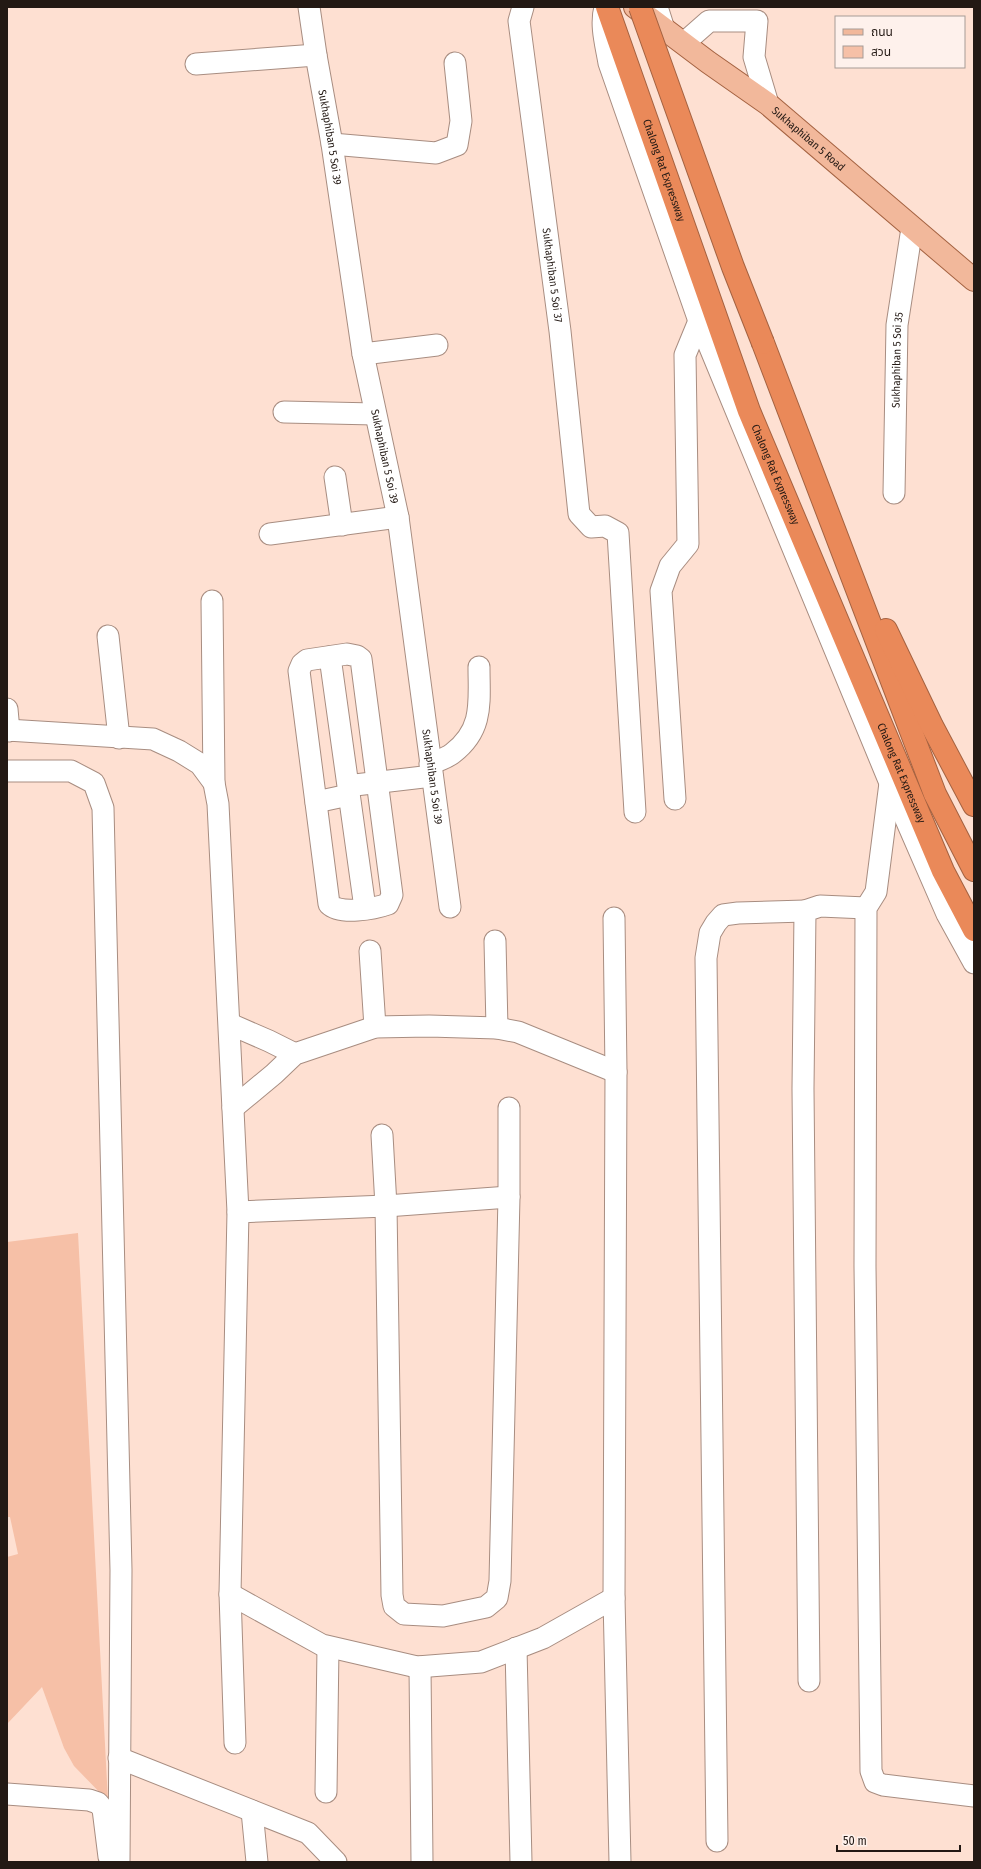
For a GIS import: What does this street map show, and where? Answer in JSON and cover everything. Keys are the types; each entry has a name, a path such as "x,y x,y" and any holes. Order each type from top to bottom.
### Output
{"highway":[{"name":"Chalong Rat Expressway","path":"606,7 749,411 943,871 974,930"},
{"name":"Chalong Rat Expressway","path":"640,7 733,267 935,794 974,870"},
{"path":"812,473 932,726 974,804"}],"main road":[{"name":"Sukhaphiban 5 Road","path":"635,7 660,17 684,43 768,104 974,280"}],"street":[{"name":"Sukhaphiban 5 Soi 39","path":"309,7 332,144 363,354 398,517 450,907"},
{"name":"Sukhaphiban 5 Soi 37","path":"524,7 519,22 560,331 579,514 591,527 605,526 618,533 635,812"},
{"path":"606,7 603,14 604,36 609,63 698,321 890,783 947,914 974,963"},
{"path":"684,43 709,14 757,14 754,57 768,104"},
{"path":"196,64 316,55"},
{"path":"332,144 436,153 457,145 461,121 455,64"},
{"name":"Sukhaphiban 5 Soi 35","path":"894,494 897,325 912,228"},
{"path":"675,799 661,591 670,566 688,544 685,355 698,321"},
{"path":"363,354 437,345"},
{"path":"284,412 375,414"},
{"path":"334,477 342,525"},
{"path":"270,534 398,517"},
{"path":"212,602 214,783 218,804 230,1024 238,1212 230,1594 235,1743"},
{"path":"108,636 119,738"},
{"path":"347,654 357,656 360,659 378,782 392,895 388,904 347,910 333,908 329,904 299,671 302,664 307,660 330,656 347,654"},
{"path":"330,656 365,908"},
{"path":"316,802 344,796 349,793 354,785 378,782 431,770 452,754 469,737 479,713 479,667"},
{"path":"7,709 8,731 153,739 179,751 200,764 214,783"},
{"path":"7,770 71,771 94,782 103,808 121,1570 119,1862"},
{"path":"890,783 876,892 866,908 865,1266 871,1771 875,1782 883,1785 974,1796"},
{"path":"717,1841 706,958 710,933 723,915 738,913 805,911 820,906 866,908"},
{"path":"805,911 803,1096 809,1681"},
{"path":"614,918 616,1072 614,1598 620,1862"},
{"path":"495,941 497,1028"},
{"path":"370,951 375,1027"},
{"path":"230,1024 295,1054"},
{"path":"233,1108 274,1074 295,1054 375,1027 429,1026 497,1028 518,1032 616,1072"},
{"path":"382,1135 386,1206 392,1595 394,1606 404,1614 443,1616 486,1606 497,1598 500,1581 509,1197 509,1108"},
{"path":"238,1212 386,1206 509,1197"},
{"path":"230,1594 322,1645 420,1667 481,1662 543,1638 614,1598"},
{"path":"326,1792 328,1647"},
{"path":"516,1648 521,1862"},
{"path":"420,1667 422,1862"},
{"path":"120,1758 308,1833 336,1862"},
{"path":"7,1794 89,1800 98,1803 103,1809 109,1862"},
{"path":"252,1811 256,1862"}],"green space":[{"path":"78,1233 108,1801 74,1766 64,1748 42,1687 7,1724 7,1557 18,1554 10,1517 7,1517 7,1242"}]}
